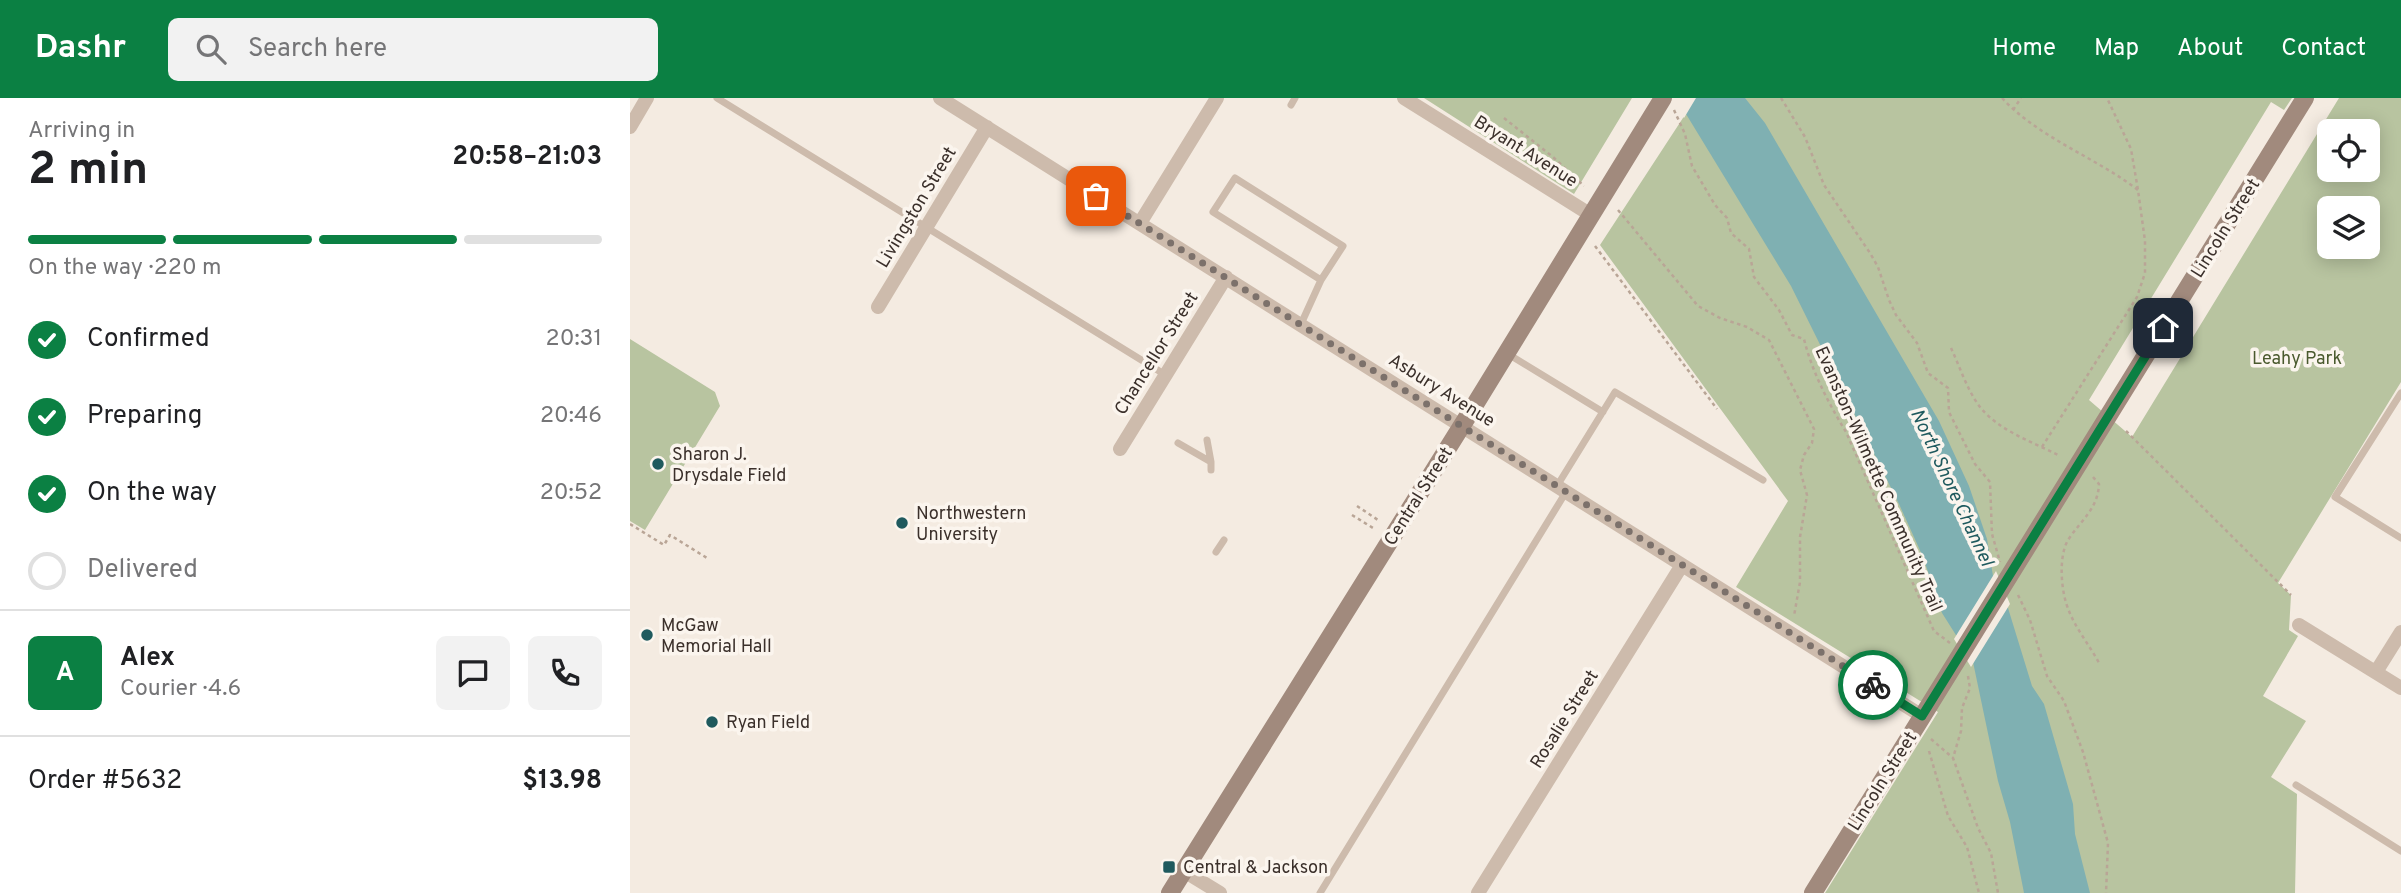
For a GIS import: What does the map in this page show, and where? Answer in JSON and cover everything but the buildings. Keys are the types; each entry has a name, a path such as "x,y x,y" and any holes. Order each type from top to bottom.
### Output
{"main road":[{"name":"Lincoln Street","path":"1813,893 2305,98"},
{"name":"Central Street","path":"1170,893 1462,426 1650,118 1667,102"}],"street":[{"path":"630,127 647,98"},
{"name":"Asbury Avenue","path":"940,98 1922,716"},
{"path":"1140,223 1216,98"},
{"name":"Bryant Avenue","path":"1404,98 1591,215"},
{"name":"Livingston Street","path":"878,307 987,127"},
{"name":"Chancellor Street","path":"1120,449 1226,277"},
{"name":"Rosalie Street","path":"1478,893 1682,565"},
{"path":"2299,625 2401,688"},
{"path":"2376,673 2401,632"},
{"path":"1184,871 1220,893"}],"lane":[{"path":"717,98 1164,374"},
{"path":"1301,324 1321,281 1343,246 1235,178 1213,212 1321,281"},
{"path":"1507,353 1603,412"},
{"path":"1320,893 1562,489 1615,392 1763,480"},
{"path":"2401,393 2335,497 2401,538"},
{"path":"1178,443 1211,466 1207,440"},
{"path":"1216,552 1224,540"},
{"path":"2296,785 2401,851"}],"path":[{"path":"1781,98 1805,137 1825,185 1878,267 1896,315 1917,343 1928,373 1948,388 1950,412 1975,464 1990,482 1992,534 1998,558 2004,569"},
{"path":"2002,98 2018,116 2120,176 2138,190"},
{"path":"2013,110 2021,98"},
{"path":"2042,447 2137,297 2146,273 2145,242 2131,149 2108,98"},
{"name":"Evanston-Wilmette Community Trail","path":"1667,102 1685,134 1692,166 1715,205 1727,218 1731,233 1749,249 1754,277 1779,310 1792,335 1804,339 1807,353 1832,410 1846,432 1934,631 1949,640 1955,652"},
{"path":"1504,118 1584,186"},
{"path":"1618,210 1698,306 1769,340 1814,429 1812,443 1804,455 1800,470 1807,495 1800,537 1800,582 1794,616"},
{"path":"1595,246 1717,409"},
{"path":"1951,348 1979,406 2005,427 2058,455"},
{"path":"2126,431 2291,596"},
{"path":"2093,477 2099,484 2099,496 2094,509 2067,542 2063,558 2063,586 2068,610 2099,663"},
{"path":"1357,506 1378,520"},
{"path":"1352,515 1373,528"},
{"path":"630,524 664,545 670,536 707,558"},
{"path":"2015,591 2031,620 2047,676 2064,701 2083,752 2108,844 2106,893"},
{"path":"1953,758 1961,731 1962,708 1970,688 1968,674"},
{"path":"1931,739 1953,758 1978,828 1991,853 1998,893"},
{"path":"1929,751 1948,816 1967,847 1979,893"}],"green space":[{"path":"1424,98 1632,98 1574,194"},
{"name":"Leahy Park","path":"1696,98 2292,98 2284,110 2271,102 2089,400 2132,437 2317,134 2317,182 2380,182 2380,119 2326,119 2339,98 2401,98 2401,382 2278,583 2291,595 2289,630 2298,636 2263,696 2306,721 2271,777 2297,794 2295,893 1825,893 1938,712 1736,587 1788,501 1600,245"},
{"name":"Sharon J. Drysdale Field","path":"630,339 715,392 720,406 645,530 630,521"}],"water":[{"name":"North Shore Channel","path":"1673,98 1745,98 1765,123 1939,421 1969,486 1987,539 1993,576 2008,608 2032,686 2044,704 2073,804 2075,834 2090,893 2024,893 1973,662 1942,613 1923,557 1899,504 1791,286 1686,114"}],"pier":[{"path":"1669,98 1696,98 1684,118"},
{"path":"1996,571 2010,604 1971,667 1954,639"}],"way so far":[{"path":"1096,196 1873,685"}],"place":[{"name":"Sharon J. Drysdale Field","path":"658,464"},
{"name":"Northwestern University","path":"902,523"},
{"name":"McGaw Memorial Hall","path":"647,635"},
{"name":"Ryan Field","path":"712,722"},
{"name":"Central & Jackson","path":"1169,867"}],"route":[{"path":"1873,685 1922,716 2163,328"}]}
